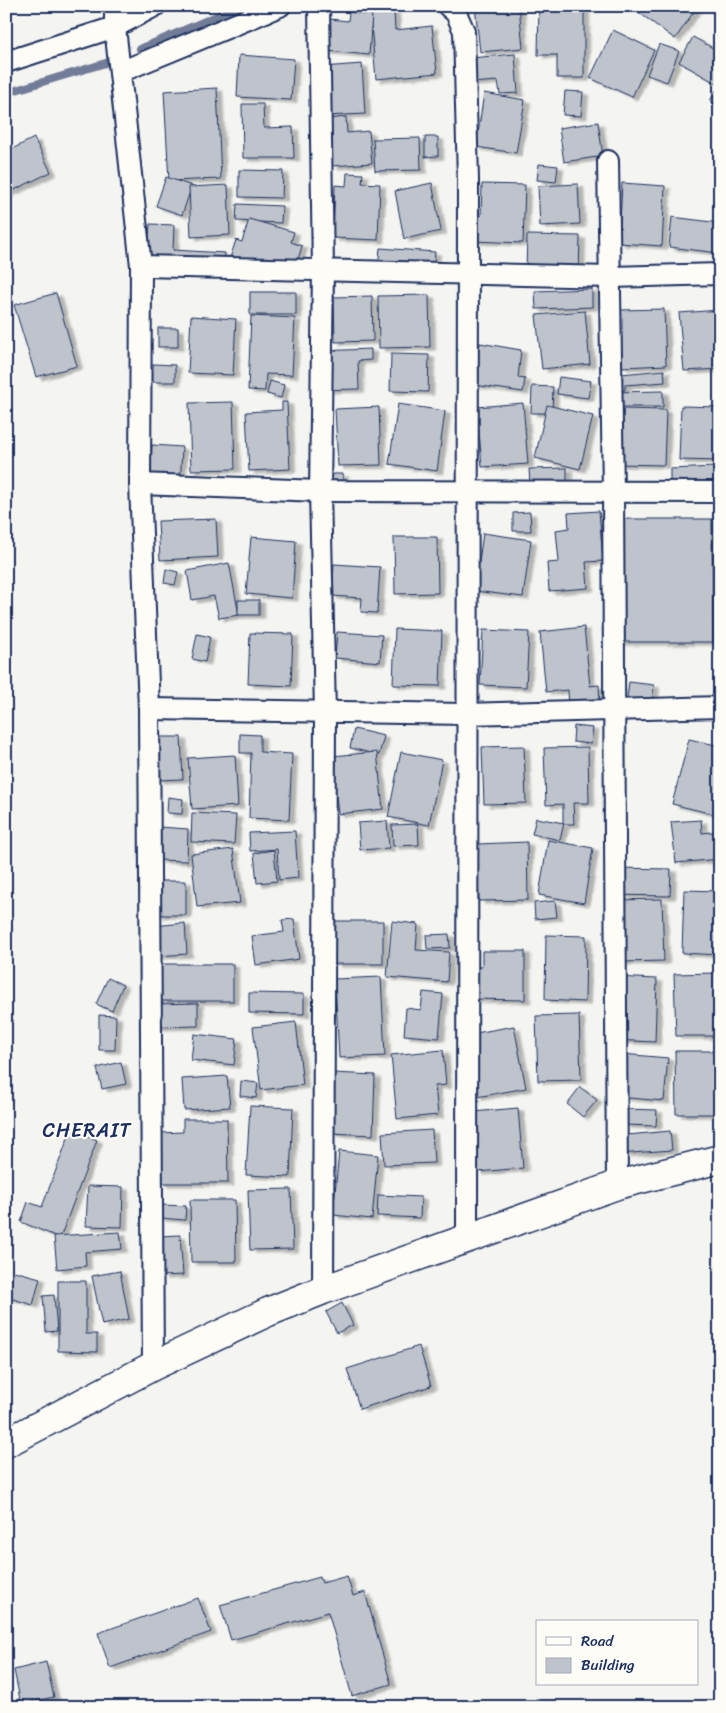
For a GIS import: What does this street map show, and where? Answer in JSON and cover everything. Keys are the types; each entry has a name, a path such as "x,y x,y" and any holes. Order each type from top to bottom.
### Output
{"main road":[{"path":"6,1443 153,1366 268,1312 323,1290 616,1185 720,1159"}],"street":[{"path":"115,6 115,27 140,266 140,484 149,709 153,1366"},
{"path":"6,62 115,27 155,6"},
{"path":"120,72 280,6"},
{"path":"320,6 323,270 320,492 325,712 323,1290"},
{"path":"448,6 456,13 464,31 468,180 466,493 467,1239"},
{"path":"608,161 613,492 616,1185"},
{"path":"140,266 611,277 720,274"},
{"path":"140,484 320,492 720,492"},
{"path":"149,709 466,714 720,707"}],"building":[{"path":"475,6 519,6 523,48 480,52"},
{"path":"539,6 584,6 584,78 557,78 557,55 538,55"},
{"path":"630,6 697,6 697,7 675,39"},
{"path":"710,6 720,6 720,32"},
{"path":"394,11 395,30 432,26 437,73 376,79 370,14"},
{"path":"349,12 372,15 369,55 318,50 321,18 348,21"},
{"path":"613,30 654,50 632,97 590,78"},
{"path":"693,37 720,52 720,107 710,101 719,85 679,62"},
{"path":"659,44 679,51 667,82 647,75"},
{"path":"515,54 518,93 500,94 498,81 471,83 471,58"},
{"path":"239,55 294,59 291,100 237,97"},
{"path":"362,64 365,114 325,116 322,67"},
{"path":"217,88 221,179 169,181 164,91"},
{"path":"565,91 583,92 581,116 563,115"},
{"path":"484,93 525,100 516,153 476,147"},
{"path":"242,104 263,104 264,128 293,127 294,158 243,158"},
{"path":"346,117 347,133 369,131 372,163 332,166 328,119"},
{"path":"598,122 603,156 564,162 559,128"},
{"path":"425,137 438,137 438,156 425,157"},
{"path":"34,138 51,172 6,194 6,152"},
{"path":"420,138 421,170 375,171 373,139"},
{"path":"539,164 558,166 556,182 537,180"},
{"path":"239,170 283,171 282,198 239,197"},
{"path":"347,173 363,174 362,183 380,184 378,240 333,238 335,185 346,186"},
{"path":"166,177 192,186 182,215 156,206"},
{"path":"432,183 441,231 404,239 395,191"},
{"path":"622,183 665,186 662,246 619,243"},
{"path":"482,184 525,185 523,243 474,241 475,216 481,216"},
{"path":"578,184 580,224 540,226 538,186"},
{"path":"228,185 230,235 191,237 189,187"},
{"path":"237,204 282,206 281,223 236,221"},
{"path":"672,217 720,223 719,253 669,247"},
{"path":"249,219 294,232 291,242 302,246 293,276 230,258 236,240 242,242"},
{"path":"150,224 174,225 173,250 225,253 224,275 147,269"},
{"path":"527,235 580,236 579,273 526,272"},
{"path":"380,248 435,252 433,273 378,269"},
{"path":"592,289 592,307 536,309 535,291"},
{"path":"250,292 296,292 296,315 250,315"},
{"path":"56,293 77,366 36,377 14,305"},
{"path":"429,295 430,347 379,348 378,296"},
{"path":"372,296 373,341 335,342 334,297"},
{"path":"664,309 666,365 622,367 620,310"},
{"path":"720,310 720,369 684,371 679,313"},
{"path":"585,311 590,364 542,369 536,315"},
{"path":"191,316 236,319 233,375 188,373"},
{"path":"251,316 295,318 292,375 266,374 265,391 248,390"},
{"path":"158,328 178,328 178,347 158,347"},
{"path":"480,343 521,350 518,378 525,379 523,392 474,385"},
{"path":"371,349 371,360 358,361 359,389 319,390 318,351"},
{"path":"391,354 429,355 428,392 390,391"},
{"path":"153,364 175,365 175,382 153,382"},
{"path":"664,370 665,382 625,385 625,390 611,391 610,375"},
{"path":"559,377 591,381 588,398 557,394"},
{"path":"270,381 284,385 281,398 267,394"},
{"path":"532,386 553,387 552,413 531,413"},
{"path":"663,391 663,407 613,407 613,392"},
{"path":"233,402 235,469 191,470 189,403"},
{"path":"282,402 287,402 290,469 249,471 246,412 282,410"},
{"path":"523,403 528,464 482,467 477,407"},
{"path":"398,404 445,411 437,471 389,464"},
{"path":"547,405 593,416 580,469 535,458"},
{"path":"681,406 720,407 720,461 679,460"},
{"path":"379,407 381,465 338,466 335,409"},
{"path":"620,409 666,410 664,465 619,464"},
{"path":"152,445 182,447 180,488 150,487"},
{"path":"716,467 717,493 670,494 670,469"},
{"path":"567,468 567,484 530,484 529,469"},
{"path":"320,474 343,474 342,489 320,489"},
{"path":"599,511 603,561 586,562 588,588 549,591 547,563 559,562 556,530 569,528 568,513"},
{"path":"530,512 531,531 513,531 513,513"},
{"path":"216,519 218,557 160,560 158,521"},
{"path":"618,519 712,519 713,642 619,642"},
{"path":"483,533 531,540 523,597 475,591"},
{"path":"251,537 296,541 292,598 246,594"},
{"path":"394,537 437,537 438,593 395,594"},
{"path":"229,563 239,615 219,618 214,596 192,600 187,571"},
{"path":"334,564 380,567 377,613 361,612 362,598 332,596"},
{"path":"166,569 178,572 175,585 164,583"},
{"path":"238,600 259,600 259,615 238,615"},
{"path":"584,627 590,686 599,685 600,706 569,708 568,690 546,692 540,632"},
{"path":"395,629 442,631 440,686 393,685"},
{"path":"483,630 529,632 526,687 480,685"},
{"path":"337,632 382,635 380,662 335,658"},
{"path":"250,633 293,634 291,686 248,684"},
{"path":"197,634 210,637 205,662 192,659"},
{"path":"629,682 654,685 652,701 627,698"},
{"path":"574,726 593,728 591,744 573,742"},
{"path":"354,729 384,736 379,755 350,748"},
{"path":"240,734 260,735 260,752 292,754 289,820 249,818 251,753 240,753"},
{"path":"157,737 181,737 183,779 158,780"},
{"path":"689,739 720,746 720,803 717,815 672,804"},
{"path":"524,746 526,803 484,804 482,747"},
{"path":"588,747 589,803 573,803 574,824 563,824 563,804 546,805 544,748"},
{"path":"377,752 383,809 338,814 332,756"},
{"path":"401,752 442,760 429,825 388,817"},
{"path":"235,755 238,806 192,809 188,758"},
{"path":"168,797 183,799 182,814 167,813"},
{"path":"192,813 236,815 234,844 191,842"},
{"path":"536,818 564,823 560,840 532,834"},
{"path":"701,820 702,833 720,831 720,859 676,863 671,822"},
{"path":"387,821 389,848 360,850 358,823"},
{"path":"418,824 419,845 393,846 392,825"},
{"path":"159,827 188,829 187,861 157,860"},
{"path":"295,831 298,878 279,880 277,849 250,851 249,833"},
{"path":"548,840 593,848 584,903 539,895"},
{"path":"527,842 528,900 479,901 477,844"},
{"path":"233,849 240,903 197,907 191,854"},
{"path":"274,850 277,881 257,883 254,853"},
{"path":"614,868 671,869 670,896 613,895"},
{"path":"157,881 186,881 186,915 158,915"},
{"path":"684,890 720,891 720,955 682,953"},
{"path":"662,899 664,961 620,962 618,900"},
{"path":"555,901 557,917 535,919 534,903"},
{"path":"294,919 299,959 256,965 252,936 284,932 282,920"},
{"path":"335,921 383,921 383,964 335,964"},
{"path":"392,921 418,924 416,950 449,952 447,982 387,977"},
{"path":"185,923 187,954 156,956 153,926"},
{"path":"449,934 450,948 427,949 426,935"},
{"path":"546,935 586,936 585,1002 545,1000"},
{"path":"482,951 525,951 525,1000 471,999 471,967 482,967"},
{"path":"153,964 233,964 233,1001 153,1001"},
{"path":"717,973 719,1036 676,1036 674,974"},
{"path":"381,977 385,1056 339,1058 335,979"},
{"path":"614,977 657,979 655,1042 612,1040"},
{"path":"108,978 123,985 112,1011 96,1004"},
{"path":"423,992 443,994 439,1038 404,1035 406,1008 421,1010"},
{"path":"249,993 304,994 304,1014 249,1013"},
{"path":"198,1003 198,1026 156,1027 156,1004"},
{"path":"99,1015 116,1016 115,1050 99,1050"},
{"path":"579,1015 581,1080 538,1081 536,1016"},
{"path":"296,1022 303,1085 261,1090 253,1027"},
{"path":"514,1026 526,1088 477,1097 465,1035"},
{"path":"194,1034 237,1039 234,1065 191,1060"},
{"path":"443,1050 446,1085 435,1086 438,1115 397,1119 391,1055"},
{"path":"675,1051 717,1051 717,1114 676,1114"},
{"path":"622,1054 668,1058 664,1101 618,1097"},
{"path":"121,1062 126,1084 102,1089 97,1068"},
{"path":"333,1073 375,1075 373,1135 331,1133"},
{"path":"227,1076 230,1107 184,1110 182,1079"},
{"path":"241,1081 258,1083 256,1098 240,1096"},
{"path":"580,1087 597,1100 583,1117 567,1104"},
{"path":"250,1106 293,1108 290,1177 246,1175"},
{"path":"518,1108 523,1168 478,1172 473,1112"},
{"path":"624,1109 657,1110 656,1126 624,1125"},
{"path":"183,1119 227,1119 228,1183 161,1183 160,1133 183,1132"},
{"path":"71,1130 97,1140 60,1238 21,1222 28,1202 42,1207"},
{"path":"432,1130 434,1163 384,1165 382,1133"},
{"path":"670,1131 672,1150 618,1154 617,1136"},
{"path":"339,1151 378,1155 372,1219 333,1215"},
{"path":"88,1186 123,1187 122,1227 86,1226"},
{"path":"291,1189 293,1249 250,1250 248,1190"},
{"path":"378,1195 421,1197 420,1218 377,1216"},
{"path":"190,1200 235,1200 236,1262 191,1262"},
{"path":"161,1205 186,1206 185,1220 160,1218"},
{"path":"120,1232 122,1249 85,1252 86,1266 57,1269 54,1236"},
{"path":"180,1235 183,1275 162,1276 159,1236"},
{"path":"14,1271 40,1278 33,1305 6,1297"},
{"path":"120,1271 129,1319 102,1325 92,1276"},
{"path":"58,1281 86,1281 86,1334 97,1334 97,1352 58,1351"},
{"path":"54,1295 57,1331 46,1332 43,1296"},
{"path":"342,1303 353,1325 337,1333 326,1312"},
{"path":"419,1346 431,1386 360,1409 347,1369"},
{"path":"347,1576 353,1596 365,1592 391,1684 352,1696 328,1612 231,1640 220,1605 320,1577 322,1583"},
{"path":"198,1598 211,1632 110,1668 98,1633"},
{"path":"46,1662 54,1697 21,1704 14,1670"}],"waterway":[{"path":"140,49 240,6"},
{"path":"6,93 109,62"}],"district":[{"name":"CHERAIT","path":"87,1130"}]}
